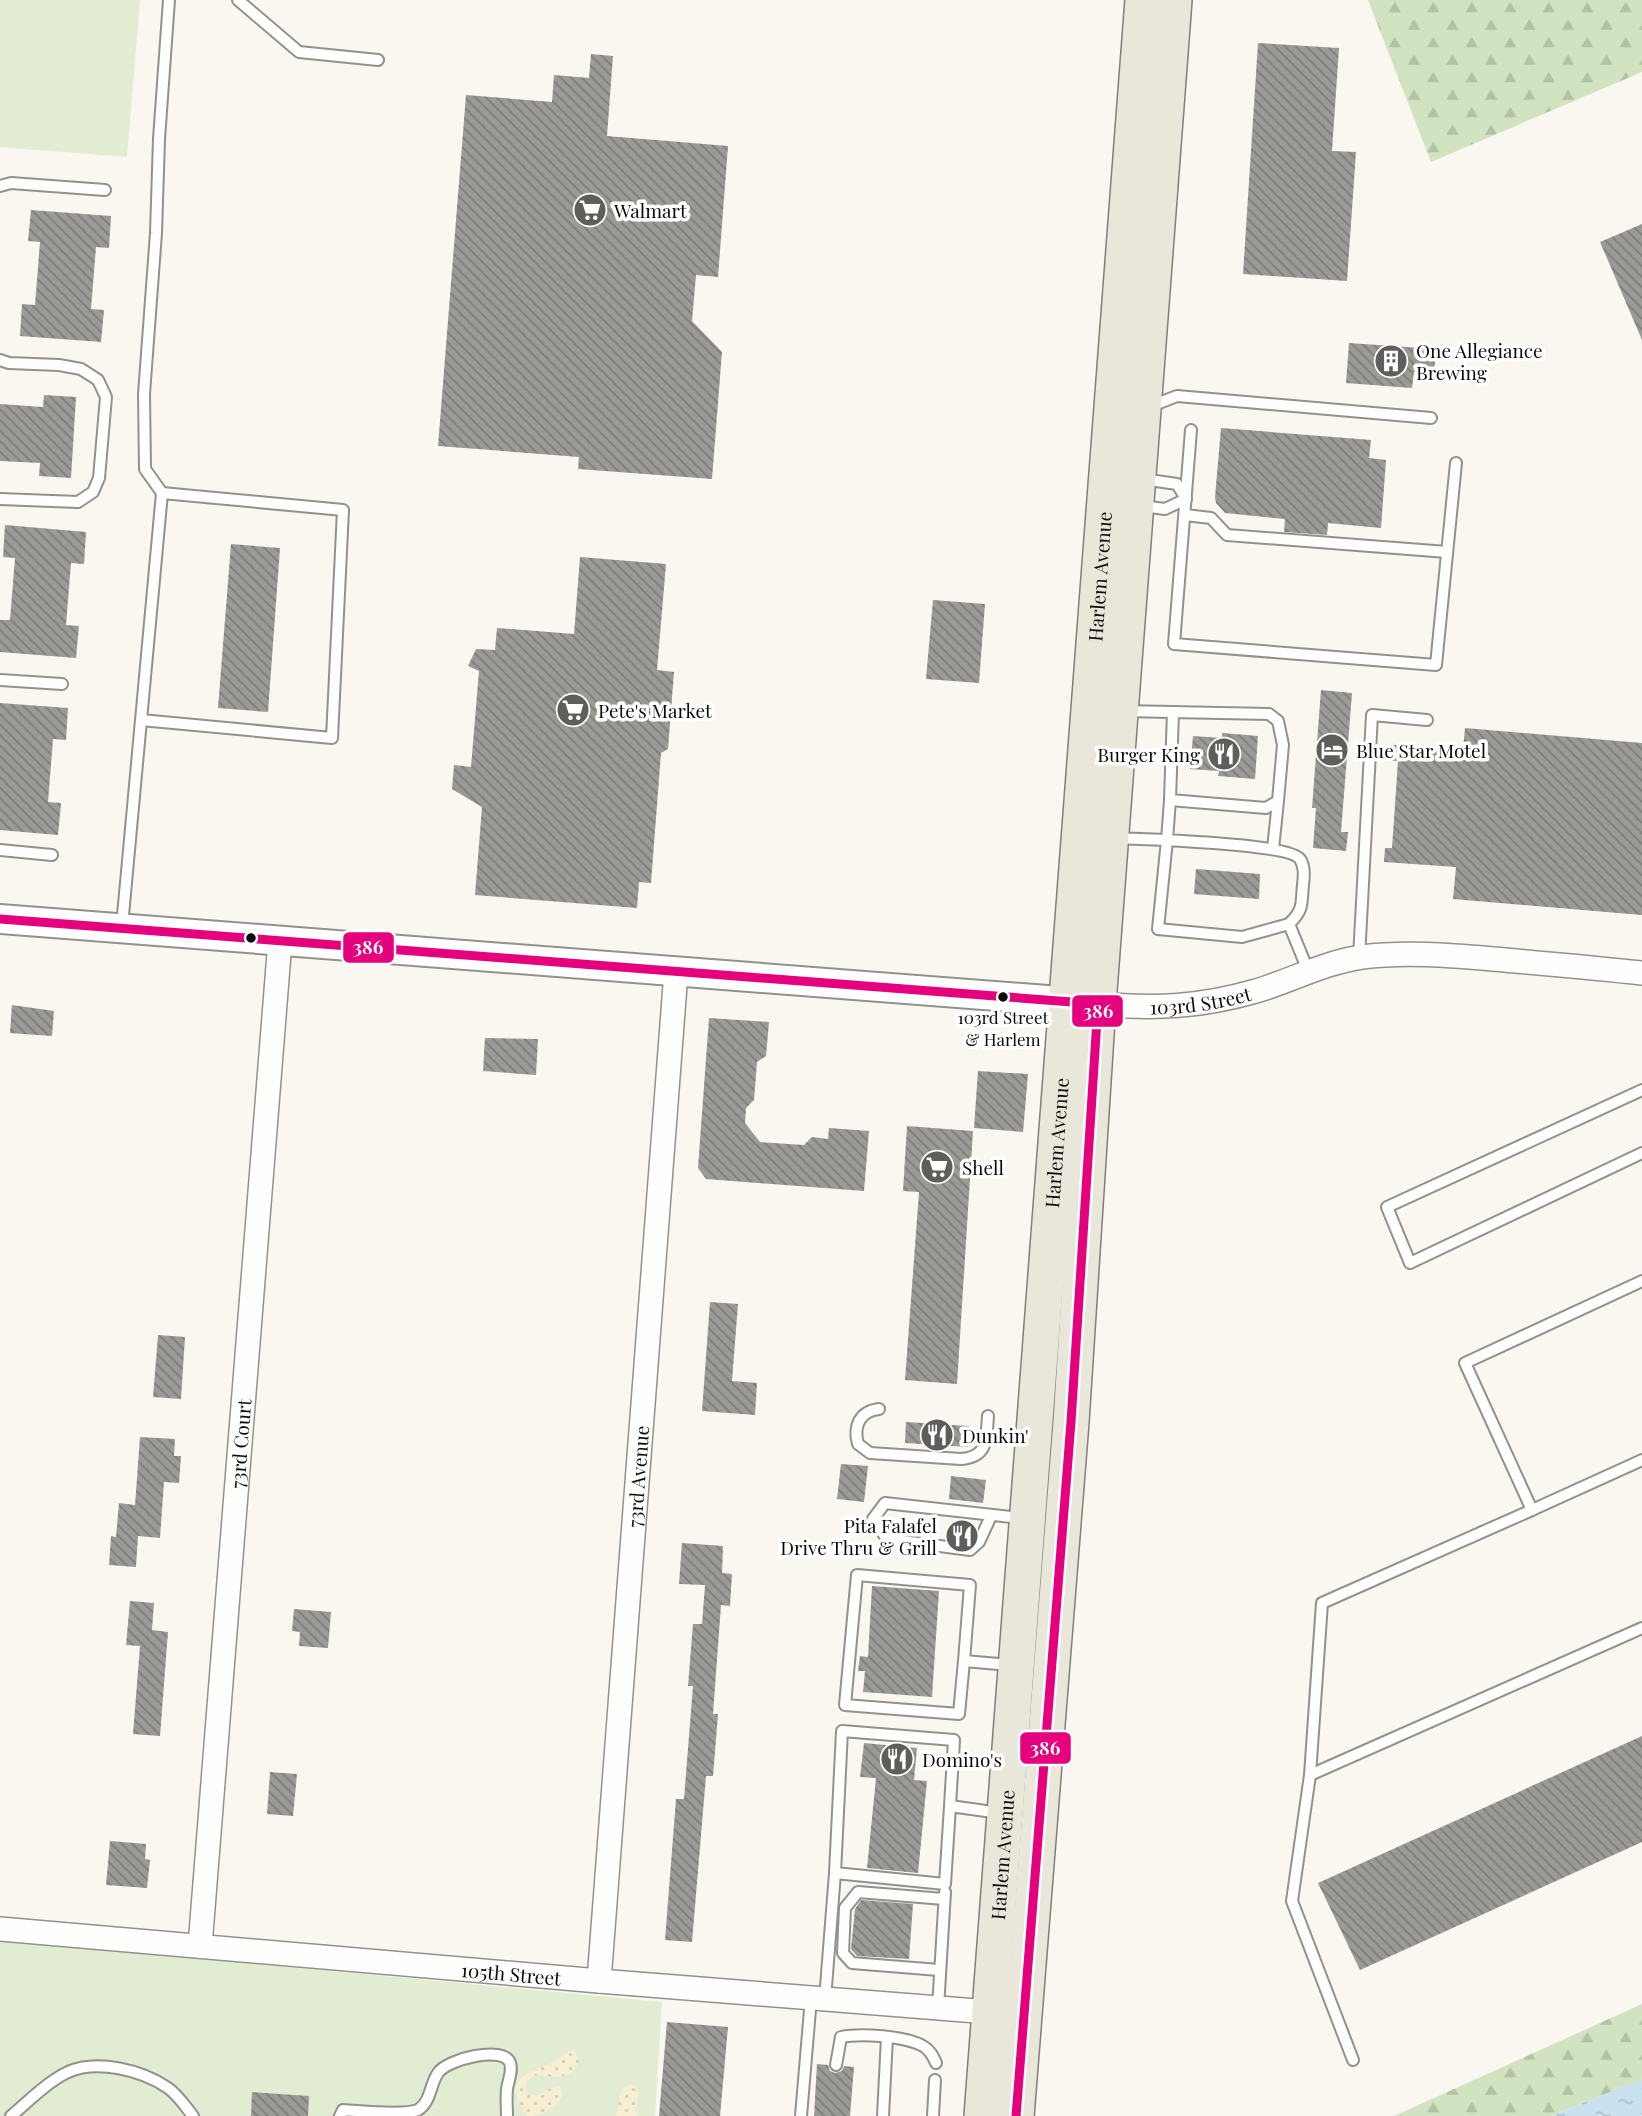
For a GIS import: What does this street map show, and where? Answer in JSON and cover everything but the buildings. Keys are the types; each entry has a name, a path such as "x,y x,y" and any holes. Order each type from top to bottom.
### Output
{"main road":[{"name":"Harlem Avenue","path":"982,2116 1007,2013 1071,1422 1083,1003 1143,0"},
{"name":"Harlem Avenue","path":"1016,2116 1007,2013 1005,1813 1016,1665 1028,1519 1083,1003 1111,838 1142,418 1153,379 1174,0"}],"street":[{"name":"103rd Street","path":"0,919 1142,1008 1177,1007 1255,991 1359,958 1420,954 1642,973"},
{"name":"73rd Court","path":"200,1946 280,941"},
{"name":"73rd Avenue","path":"599,1981 676,972"},
{"name":"105th Street","path":"0,1928 599,1981 1007,2013"}],"lane":[{"path":"122,929 162,493 145,469 144,394 169,0"},
{"path":"238,0 299,52 379,60"},
{"path":"0,186 11,183 105,190"},
{"path":"0,360 81,369 98,380 106,397 99,478 93,492 78,502 0,499"},
{"path":"1153,379 1177,396"},
{"path":"1142,418 1159,403 1177,396 1431,418"},
{"path":"1191,430 1174,644 1436,666 1456,463"},
{"path":"1137,492 1177,484 1186,499"},
{"path":"1137,492 1165,509 1186,499"},
{"path":"141,720 332,738 343,510 162,493"},
{"path":"1185,515 1210,518 1227,535 1447,552"},
{"path":"0,680 62,684"},
{"path":"1120,711 1269,714 1278,721 1283,745 1273,849"},
{"path":"1111,838 1167,840 1293,853 1301,860 1304,870 1300,912 1289,924 1242,937 1158,929 1167,840 1170,800 1173,712"},
{"path":"1359,958 1372,715 1427,720"},
{"path":"1170,800 1266,808 1278,801"},
{"path":"0,850 52,855"},
{"path":"1289,924 1309,973"},
{"path":"1642,1090 1387,1207 1410,1263 1642,1153"},
{"path":"1532,1510 1465,1363 1642,1281"},
{"path":"879,1409 863,1414 856,1430 858,1444 870,1452 961,1459 975,1457 985,1447 988,1416"},
{"path":"1353,2060 1292,1901 1310,1775 1322,1603 1642,1460"},
{"path":"991,1516 979,1542 971,1550 887,1539 873,1519 885,1503 1028,1519"},
{"path":"857,1575 970,1585 964,1661 959,1714 845,1705 857,1575"},
{"path":"1310,1775 1642,1628"},
{"path":"964,1661 1016,1665"},
{"path":"801,2116 834,1890 842,1731 954,1740 938,2008"},
{"path":"950,1806 1005,1813"},
{"path":"835,1873 945,1884"},
{"path":"834,1890 944,1899"},
{"path":"858,1892 845,1908 843,1953 852,1963 940,1970"},
{"path":"836,2065 841,2037 852,2035 887,2037 925,2046 933,2054 936,2063"},
{"path":"883,2116 887,2037"},
{"path":"340,2116 343,2110 394,2114 418,2110 426,2103 438,2072 445,2066 492,2054 505,2056 510,2060 508,2116"},
{"path":"11,2116 69,2072 104,2067 139,2073 167,2087 183,2110 193,2116"},
{"path":"933,2116 935,2080"}],"green space":[{"path":"0,0 140,0 127,157 0,147"},
{"path":"1368,0 1642,0 1642,72 1431,162"},
{"path":"0,1940 662,2002 655,2116 0,2116"},
{"path":"1642,2004 1642,2079 1551,2116 1394,2116"}],"sand":[{"path":"574,2050 579,2060 572,2073 561,2077 534,2075 528,2080 525,2087 529,2095 537,2095 559,2085 563,2093 558,2103 549,2110 539,2115 527,2116 516,2092 521,2079"},
{"path":"631,2084 637,2087 638,2091 638,2116 616,2116 621,2089"}],"water":[{"path":"1642,2079 1642,2116 1551,2116"}],"transit line":[{"name":"386","path":"0,919 1098,1004 1071,1422 1016,2116"}],"place":[{"name":"Walmart","path":"590,210"},
{"name":"One Allegiance Brewing","path":"1391,361"},
{"name":"Pete's Market","path":"573,710"},
{"name":"Blue Star Motel","path":"1332,750"},
{"name":"Burger King","path":"1224,754"},
{"name":"103rd Street & Harlem","path":"1003,997"},
{"name":"Shell","path":"937,1167"},
{"name":"Dunkin'","path":"937,1435"},
{"name":"Pita Falafel Drive Thru & Grill","path":"962,1536"},
{"name":"Domino's","path":"897,1759"}]}
